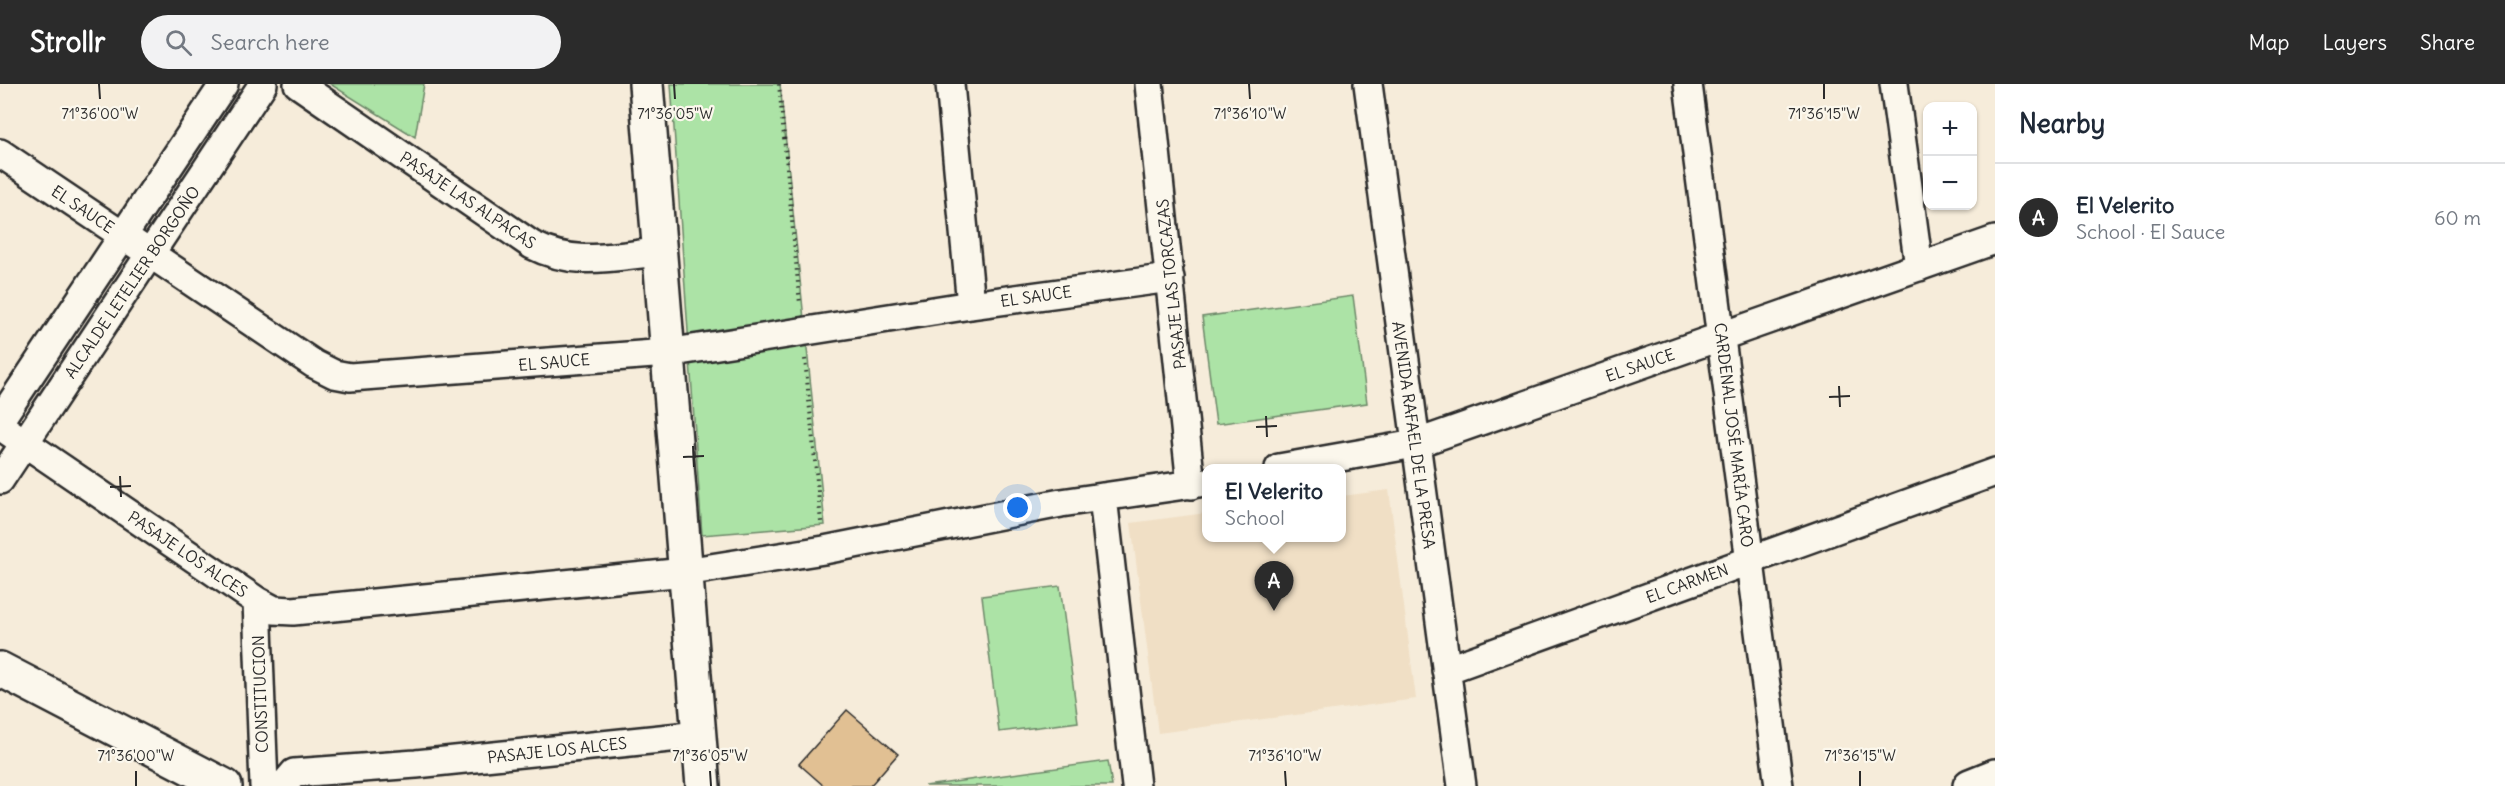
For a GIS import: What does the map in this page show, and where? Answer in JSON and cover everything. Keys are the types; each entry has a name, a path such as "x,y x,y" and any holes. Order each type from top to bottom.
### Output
{"street":[{"name":"ALCALDE LETELIER BORGOÑO","path":"0,420 224,84"},
{"name":"ALCALDE LETELIER BORGOÑO","path":"0,480 263,84"},
{"name":"PASAJE LAS ALPACAS","path":"298,84 532,245 548,253 579,260 658,252"},
{"path":"646,84 703,786"},
{"path":"950,84 971,305"},
{"name":"PASAJE LAS TORCAZAS","path":"1149,84 1170,278 1199,483"},
{"name":"AVENIDA RAFAEL DE LA PRESA","path":"1368,84 1462,786"},
{"name":"CARDENAL JOSÉ MARÍA CARO","path":"1688,84 1779,786"},
{"path":"1894,84 1919,267"},
{"name":"EL SAUCE","path":"0,153 314,364 334,374 371,377 667,353 971,305 1170,278"},
{"name":"EL SAUCE","path":"1302,464 1415,444 1995,240"},
{"name":"PASAJE LOS ALCES","path":"0,426 256,601"},
{"name":"EL CARMEN","path":"1446,670 1995,472"},
{"path":"256,601 274,610 293,611 685,572 824,550 1061,503 1199,483"},
{"path":"1103,497 1136,786"},
{"name":"CONSTITUCION","path":"256,601 264,786"},
{"path":"0,669 225,786"},
{"name":"PASAJE LOS ALCES","path":"283,786 294,773 412,775 699,735"},
{"path":"1970,786 1995,776"}],"shaded area":[{"path":"1389,490 1416,699 1158,733 1131,523 1202,514 1202,542 1346,542 1346,495"}],"green space":[{"path":"330,84 424,84 415,137"},
{"path":"671,84 780,84 825,525 702,535"},
{"path":"1353,296 1367,403 1216,424 1202,317"},
{"path":"1060,586 1078,722 999,732 982,596"},
{"path":"1108,761 1112,786 925,786"}],"building":[{"path":"847,710 898,754 870,786 824,786 799,764"}],"place":[{"name":"El Velerito","path":"1274,611"}]}
